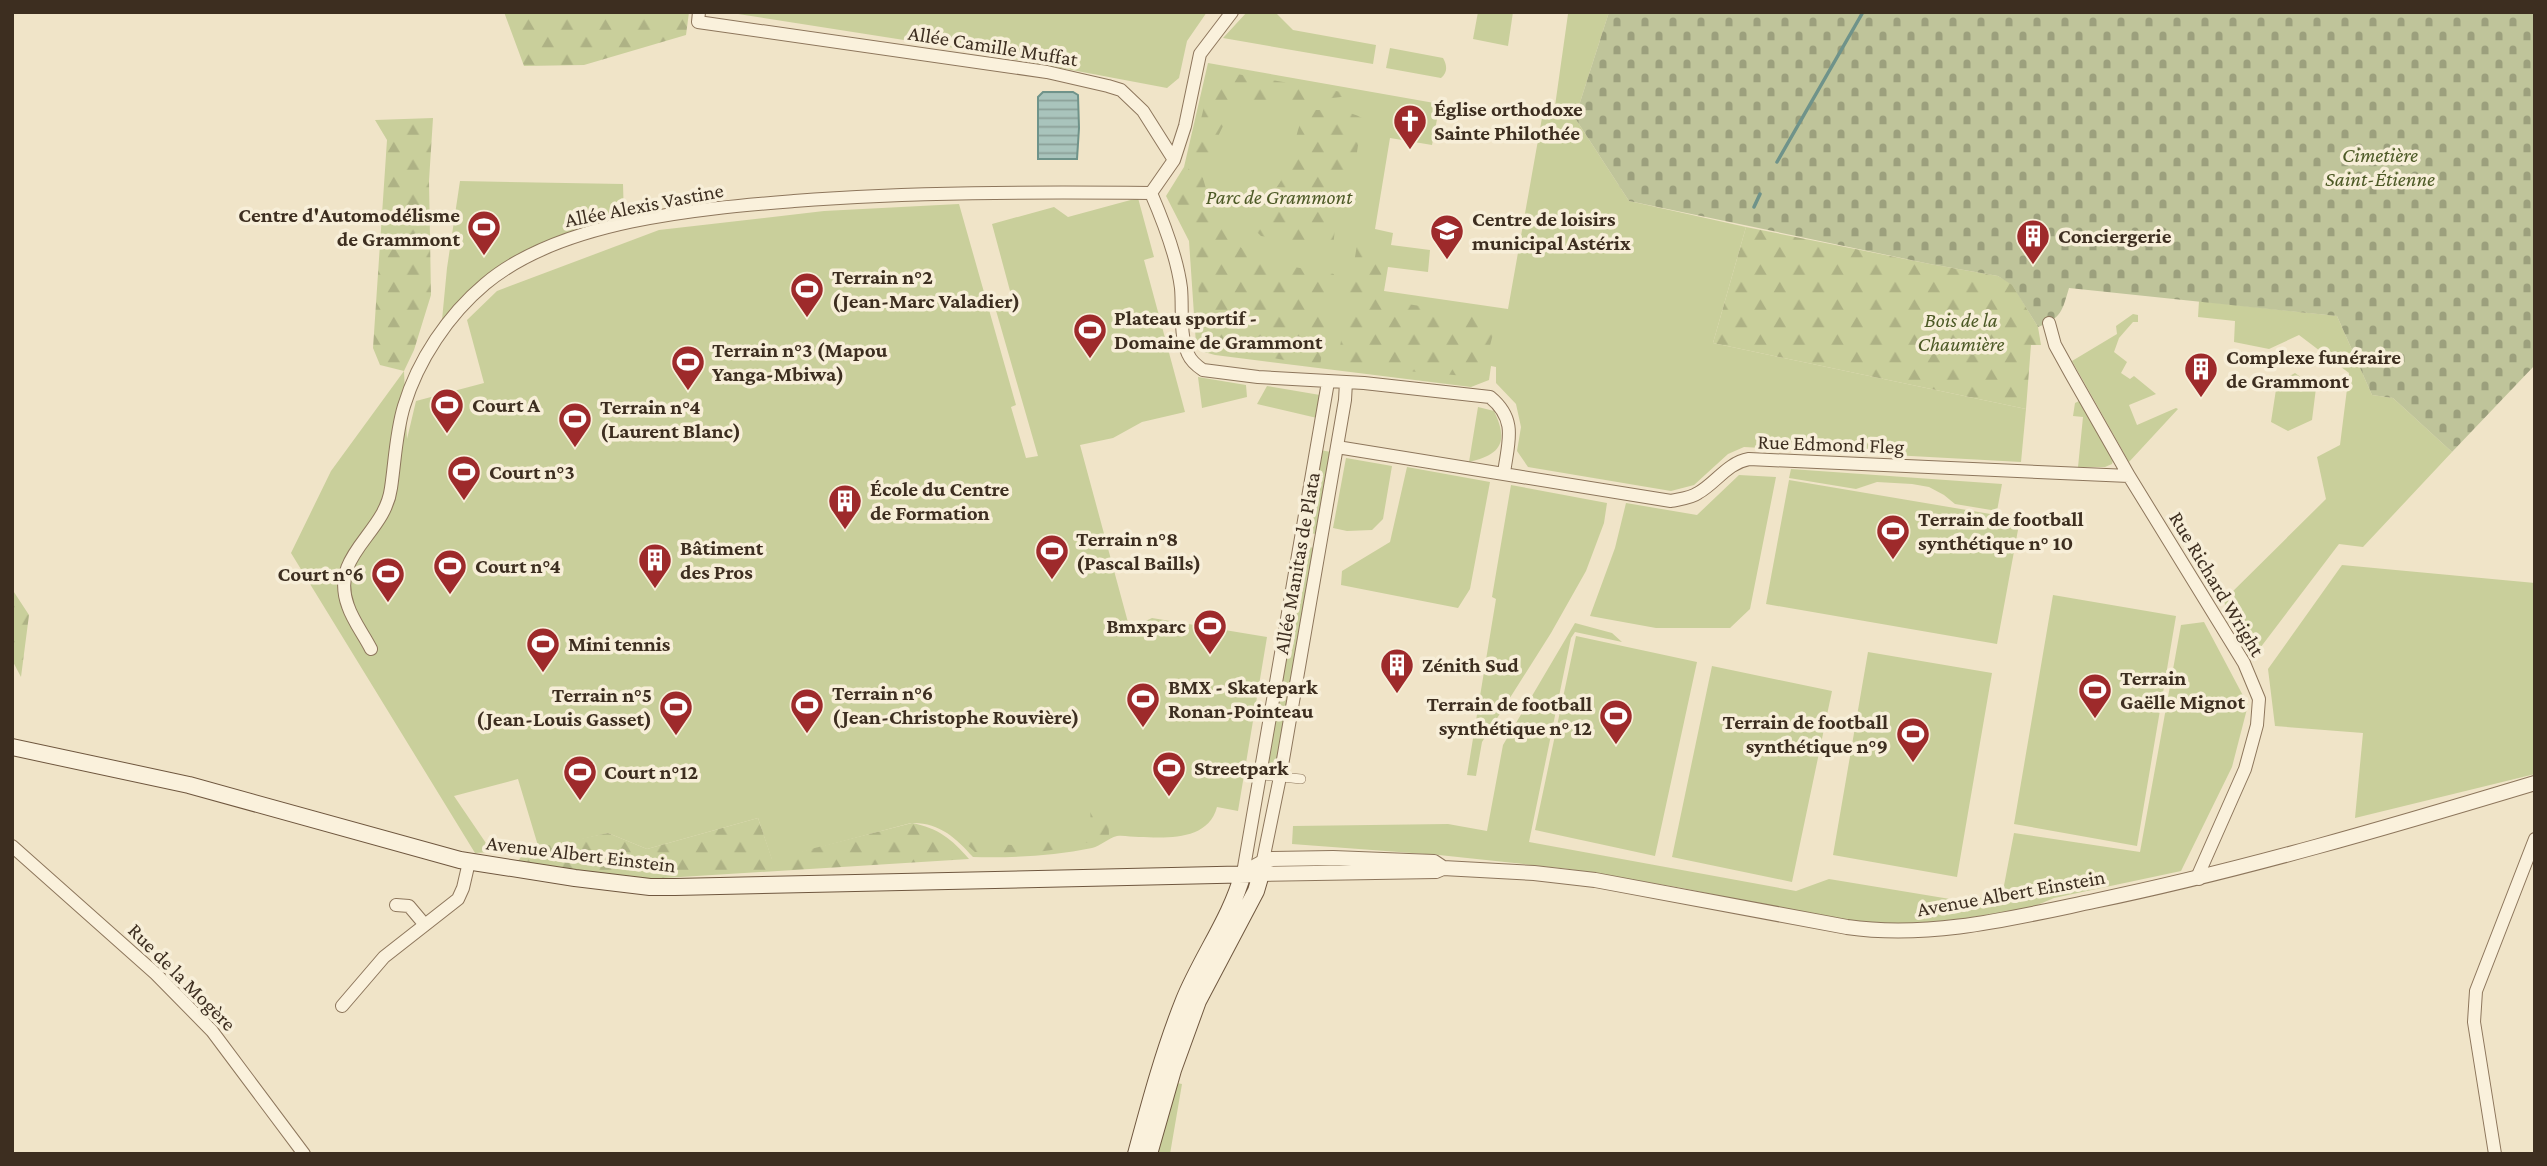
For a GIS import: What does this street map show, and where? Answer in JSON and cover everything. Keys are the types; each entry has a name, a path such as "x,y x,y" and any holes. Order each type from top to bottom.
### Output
{"main road":[{"name":"Avenue Albert Einstein","path":"12,747 189,785 469,862 650,887 1213,874 1244,873 1262,868"},
{"path":"1136,1154 1168,1064 1256,891 1262,868"},
{"path":"1149,1154 1185,997 1232,905 1244,873"},
{"path":"1213,874 1229,891 1232,905"}],"street":[{"name":"Allée Camille Muffat","path":"699,12 698,22 1047,72 1121,90 1143,111 1174,160"},
{"path":"1232,12 1200,54 1185,125 1174,160 1151,193 1165,224 1181,286 1187,353 1203,370 1490,397 1501,406 1510,428 1504,473"},
{"name":"Allée Alexis Vastine","path":"371,649 348,607 343,586 345,568 380,520 390,494 398,436 408,396 429,350 456,312 486,282 532,254 588,231 710,208 902,195 995,192 1151,193"},
{"name":"Rue Richard Wright","path":"2049,323 2055,345 2129,476 2244,663 2259,699 2257,725 2245,769 2199,873 2199,879"},
{"name":"Allée Manitas de Plata","path":"1244,873 1328,382"},
{"name":"Allée Manitas de Plata","path":"1262,868 1280,777 1346,382"},
{"name":"Rue Edmond Fleg","path":"1337,447 1671,501 1697,494 1719,475 1740,461 1749,459 2129,476"},
{"path":"1245,773 1301,779"},
{"name":"Avenue Albert Einstein","path":"1262,868 1436,872 1443,868 1567,876 1847,927 1902,932 1934,930 2037,913 2199,879 2535,783"},
{"path":"2495,1154 2474,1023 2476,991 2535,839"},
{"name":"Rue de la Mogère","path":"12,846 156,974 212,1031 303,1154"},
{"path":"342,1006 384,957 461,895 469,862"},
{"path":"396,905 409,905 425,925"}],"green space":[{"path":"504,12 689,12 686,35 584,65 524,66"},
{"path":"725,12 1207,12 1187,41 1179,78 1167,88 955,48"},
{"path":"1247,12 1275,12 1293,30 1376,45 1373,64 1223,38"},
{"path":"1478,12 1513,12 1508,46 1473,39"},
{"name":"Parc de Grammont","path":"1559,12 1609,12 1575,118 1629,201 1746,227 1713,343 2026,409 2021,462 1744,447 1728,454 1694,485 1671,491 1528,467 1517,451 1521,427 1516,404 1496,383 1496,367 1491,366 1489,380 1471,387 1215,355 1204,352 1196,344 1189,241 1166,196 1184,167 1208,63 1440,104 1432,145 1390,138 1375,229 1393,233 1391,245 1430,250 1428,272 1388,267 1384,291 1508,309 1543,112 1555,106 1568,14"},
{"name":"Cimetière Saint-Étienne","path":"1609,12 2535,12 2535,365 2452,452 2393,398 2372,395 2337,316 2069,288 2057,317 2038,327 2012,285 1998,276 1629,201 1575,118"},
{"path":"1390,48 1443,58 1446,71 1441,78 1386,68"},
{"path":"1213,70 1359,95 1278,104 1252,101 1239,107 1225,122 1201,171 1220,222 1231,239 1245,250 1281,264 1334,274 1320,366 1221,349 1203,340 1194,239 1174,197 1189,168"},
{"name":"Parc de Grammont","path":"1311,110 1344,112 1362,118 1356,159 1334,185 1327,211 1335,228 1333,248 1261,236 1248,223 1283,177 1290,162 1298,130"},
{"path":"433,118 429,181 431,295 414,350 404,371 380,365 373,348 387,140 375,120"},
{"name":"Centre d'Automodélisme de Grammont","path":"460,181 623,184 624,219 564,234 526,253 488,279 442,320"},
{"path":"1138,198 1154,257 1144,260 1185,412 1142,422 1113,438 1080,445 1129,626 1152,618 1267,637 1238,811 1217,807 1205,826 1185,835 1162,838 1117,836 1092,848 1047,855 973,857 946,832 930,825 911,823 772,860 758,818 647,849 608,833 539,849 518,779 454,796 492,852 475,853 291,553 331,471 404,371 407,439 416,401 484,383 467,320 497,291 659,230 824,211 959,204 1016,405 1011,407 1026,458 1038,456 995,307 1013,302 992,224 1054,207 1068,217"},
{"name":"Bois de la Chaumière","path":"1746,227 1998,276 2012,284 2038,327 2041,345 2031,345 2026,409 1713,343"},
{"path":"1358,239 1387,245 1377,299 1475,315 1498,315 1487,357 1477,377 1337,365"},
{"path":"2199,301 2337,316 2372,395 2393,398 2452,452 2363,547 2339,544 2254,656 2223,601 2326,499 2317,457 2340,445 2349,373 2299,335 2269,349 2234,342 2235,321 2198,317"},
{"path":"2133,314 2138,315 2138,322 2133,322 2119,338 2114,352 2127,362 2121,373 2130,379 2134,376 2156,394 2129,405 2137,425 2178,409 2129,462 2072,361 2117,334 2116,326"},
{"path":"2295,373 2316,388 2312,420 2288,431 2271,422 2277,383"},
{"path":"1198,377 1246,385 1247,397 1202,408"},
{"path":"1267,386 1320,395 1317,418 1257,404"},
{"path":"2081,400 2114,457 2112,464 2105,467 2078,467 2083,417 2073,416 2075,403"},
{"path":"1478,407 1494,411 1499,422 1501,439 1495,451 1469,462"},
{"path":"1320,450 1331,452 1316,534 1305,532"},
{"path":"1346,458 1392,466 1383,519 1372,530 1347,531 1333,528"},
{"path":"1407,467 1490,482 1470,589 1458,608 1341,585 1342,571 1390,542"},
{"path":"1791,469 2002,484 1997,511 1955,504 1929,487 1877,482 1856,489 1789,478"},
{"path":"1739,475 1776,477 1750,609 1730,628 1656,628 1590,616 1615,548 1626,503 1697,515"},
{"name":"Terrain de football synthétique n° 10","path":"1789,480 2020,519 1997,644 1766,604"},
{"path":"1511,485 1607,503 1604,523 1586,571 1551,633 1482,742 1476,776 1467,775 1496,599 1492,597"},
{"path":"1305,546 1314,548 1275,773 1265,771"},
{"path":"2342,565 2535,583 2535,774 2355,818 2363,733 2275,726 2268,669"},
{"path":"12,589 29,615 21,677 12,660"},
{"name":"Terrain Gaëlle Mignot","path":"2053,595 2176,616 2137,846 2014,824"},
{"path":"2204,622 2248,705 2232,767 2181,871 2054,898 2030,908 1935,923 1863,924 1682,888 1569,869 1439,855 1292,844 1293,826 1448,824 1487,831 1503,745 1575,623 1612,633 1622,642 1575,632 1571,638 1529,842 1796,891 1829,879 1956,900 2002,896 2014,833 2140,852 2181,625"},
{"name":"Terrain de football synthétique n° 12","path":"1576,636 1697,662 1655,856 1535,830"},
{"name":"Terrain de football synthétique n°9","path":"1868,652 1992,673 1957,877 1833,855"},
{"path":"1712,666 1832,691 1792,882 1672,857"},
{"path":"1090,801 1108,804 1109,837 1058,849 1011,854 975,852 963,841 1023,846 1091,834"},
{"path":"758,818 772,859 912,823 944,835 969,859 633,880 516,863 527,850 608,833 647,849"},
{"path":"1177,1083 1182,1084 1170,1154 1158,1154 1160,1138"}],"water":[{"path":"1043,92 1073,92 1078,95 1077,159 1038,159 1038,97"}],"waterway":[{"path":"1777,162 1863,12"},
{"path":"1754,207 1760,194"}],"place":[{"name":"Église orthodoxe Sainte Philothée","path":"1410,151"},
{"name":"Centre d'Automodélisme de Grammont","path":"484,257"},
{"name":"Centre de loisirs municipal Astérix","path":"1447,261"},
{"name":"Conciergerie","path":"2033,266"},
{"name":"Terrain n°2 (Jean-Marc Valadier)","path":"807,319"},
{"name":"Plateau sportif - Domaine de Grammont","path":"1090,360"},
{"name":"Terrain n°3 (Mapou Yanga-Mbiwa)","path":"688,392"},
{"name":"Complexe funéraire de Grammont","path":"2201,399"},
{"name":"Court A","path":"447,435"},
{"name":"Terrain n°4 (Laurent Blanc)","path":"575,449"},
{"name":"Court n°3","path":"464,502"},
{"name":"École du Centre de Formation","path":"845,531"},
{"name":"Terrain de football synthétique n° 10","path":"1893,561"},
{"name":"Terrain n°8 (Pascal Baills)","path":"1052,581"},
{"name":"Bâtiment des Pros","path":"655,590"},
{"name":"Court n°4","path":"450,596"},
{"name":"Court n°6","path":"388,604"},
{"name":"Bmxparc","path":"1210,656"},
{"name":"Mini tennis","path":"543,674"},
{"name":"Zénith Sud","path":"1397,695"},
{"name":"Terrain Gaëlle Mignot","path":"2095,720"},
{"name":"BMX - Skatepark Ronan-Pointeau","path":"1143,729"},
{"name":"Terrain n°6 (Jean-Christophe Rouvière)","path":"807,735"},
{"name":"Terrain n°5 (Jean-Louis Gasset)","path":"676,737"},
{"name":"Terrain de football synthétique n° 12","path":"1616,746"},
{"name":"Terrain de football synthétique n°9","path":"1913,764"},
{"name":"Streetpark","path":"1169,798"},
{"name":"Court n°12","path":"580,802"}]}
